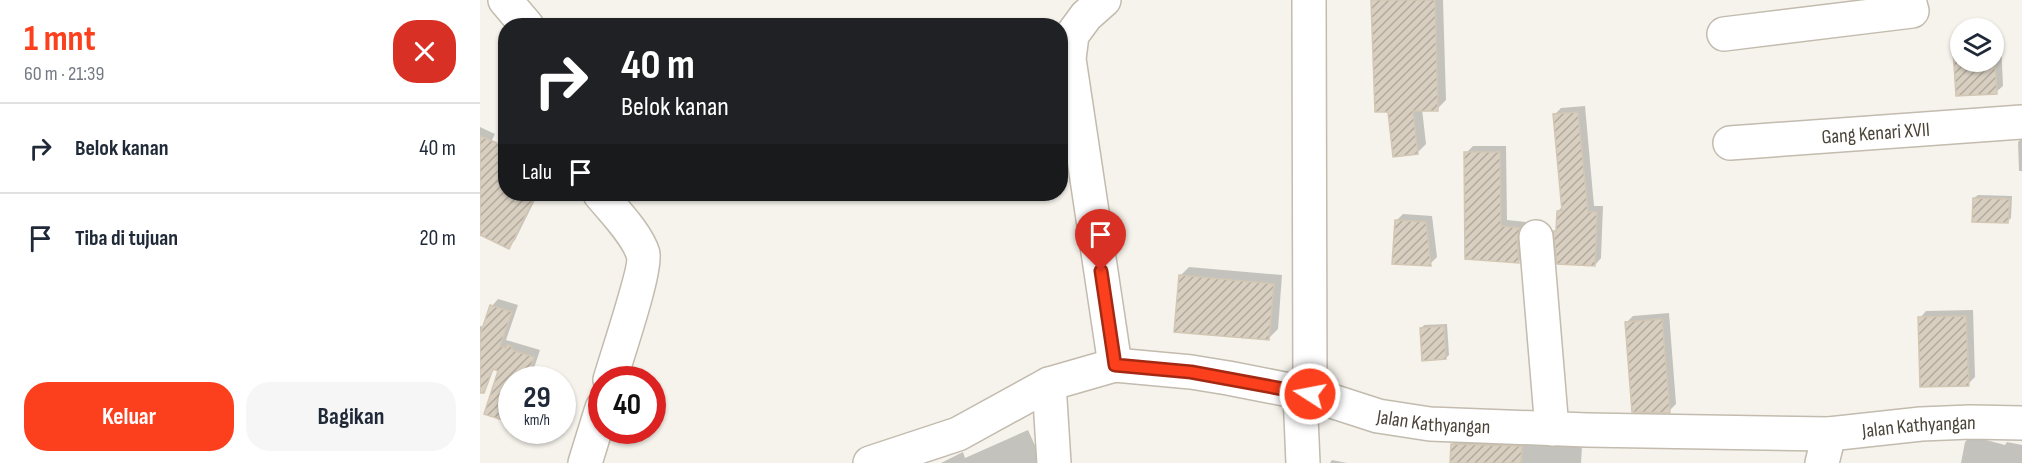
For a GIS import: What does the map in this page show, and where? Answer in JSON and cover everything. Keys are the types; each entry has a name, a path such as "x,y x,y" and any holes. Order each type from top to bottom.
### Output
{"street":[{"path":"506,0 521,18"},
{"path":"1104,0 1086,16 1072,35 1069,59 1115,365"},
{"path":"1303,463 1309,0"},
{"path":"1724,34 1912,11 1909,0"},
{"name":"Gang Kenari XVII","path":"1730,142 2022,122"},
{"path":"606,201 635,237 644,255 614,366"},
{"path":"1536,237 1552,429"},
{"name":"Jalan Kathyangan","path":"870,463 958,434 1049,384 1115,365 1200,373 1305,394 1378,416 1416,423 1552,429 1826,448 1931,424 2022,423"},
{"path":"1049,384 1054,463"},
{"path":"585,463 591,444"}],"building":[{"path":"1371,0 1435,0 1438,111 1413,111 1418,154 1393,157 1388,112 1375,112"},
{"path":"1954,72 1996,72 1997,94 1956,96"},
{"path":"1578,112 1588,212 1597,212 1595,266 1557,264 1553,231 1556,231 1557,211 1562,211 1553,114"},
{"path":"480,136 498,144 498,201 533,201 509,249 480,235"},
{"path":"1464,152 1500,152 1501,226 1520,228 1517,239 1519,263 1465,259"},
{"path":"1973,198 2010,199 2008,223 1972,222"},
{"path":"1395,220 1426,222 1431,266 1392,264"},
{"path":"1179,275 1274,284 1269,340 1174,332"},
{"path":"490,305 512,312 500,346 506,348 507,345 512,346 512,350 534,357 531,366 498,366 498,371 493,369 484,393 480,393 480,335"},
{"path":"1966,316 1969,386 1920,387 1918,317"},
{"path":"1662,319 1670,413 1632,412 1625,322"},
{"path":"1444,326 1446,359 1422,361 1420,328"},
{"path":"498,371 498,418 484,414"},
{"path":"1451,444 1522,446 1521,463 1450,463"}],"route":[{"path":"1101,271 1115,365 1191,372 1310,394"}]}
